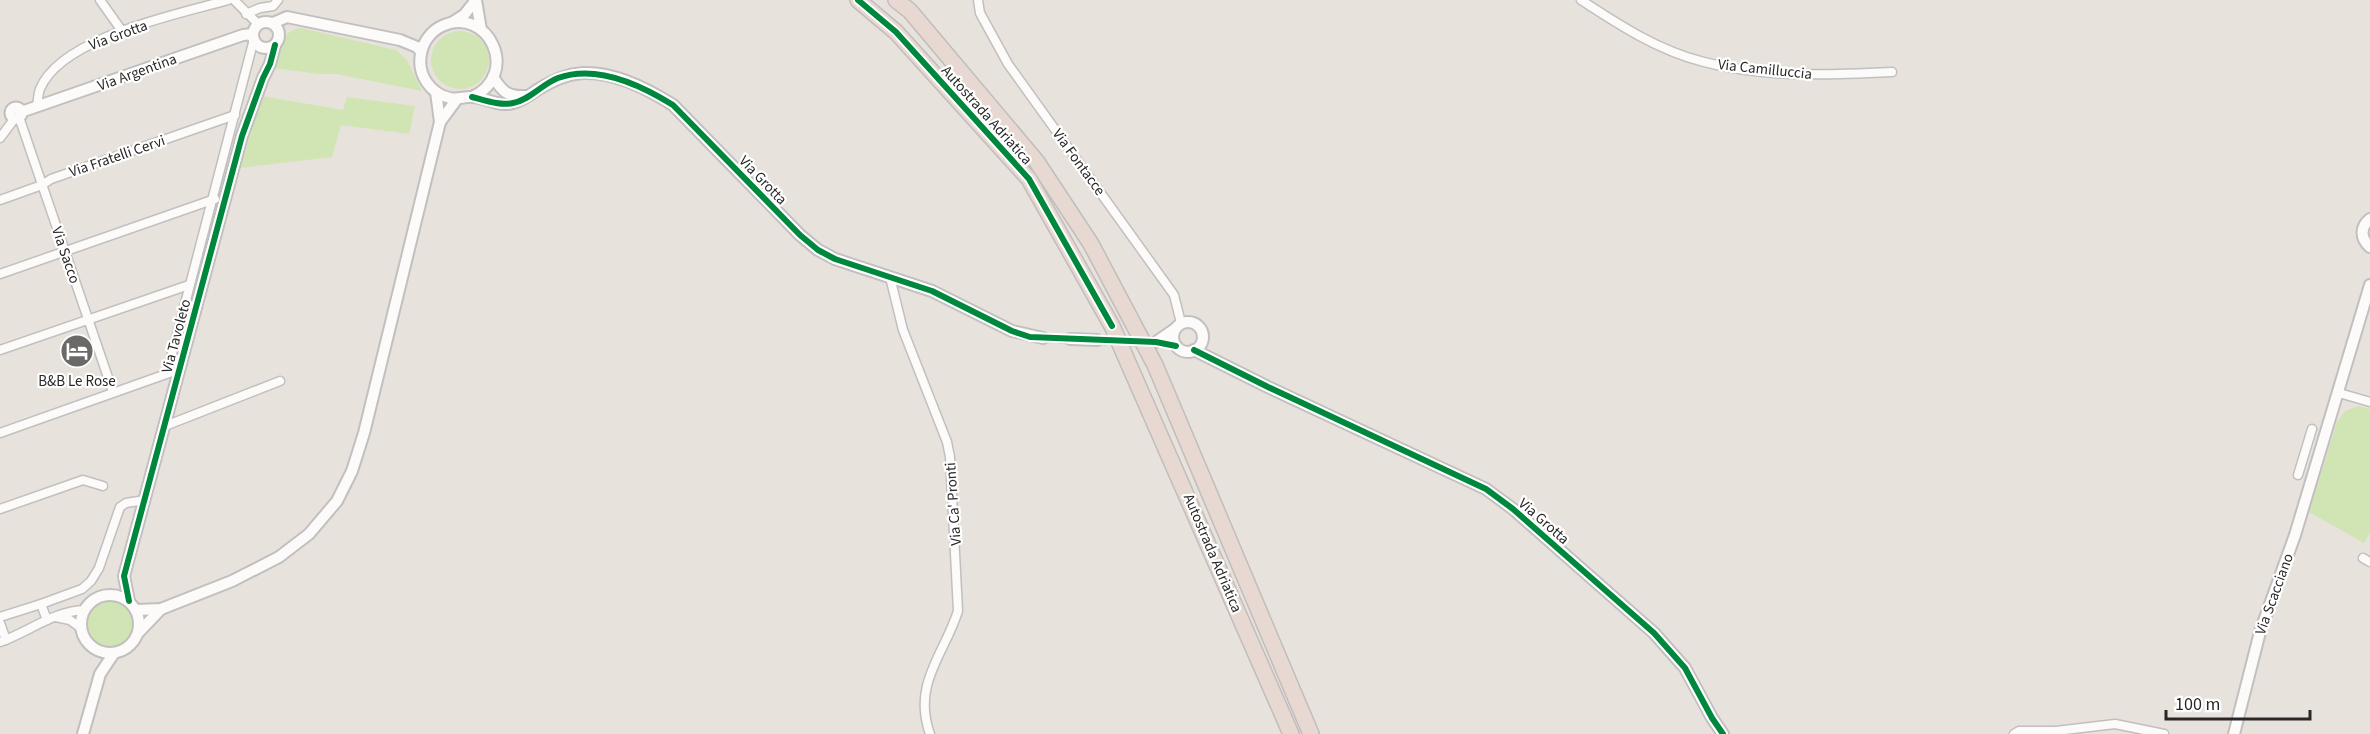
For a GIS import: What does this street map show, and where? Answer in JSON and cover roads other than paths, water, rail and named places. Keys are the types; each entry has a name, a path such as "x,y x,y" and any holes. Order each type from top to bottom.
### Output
{"highway":[{"name":"Autostrada Adriatica","path":"858,0 896,32 1029,179 1117,334 1291,734"},
{"name":"Autostrada Adriatica","path":"896,0 910,11 1037,162 1091,244 1155,365 1311,734"}],"street":[{"path":"100,0 123,31"},
{"name":"Via Grotta","path":"37,107 41,88 55,69 90,43 228,0"},
{"path":"234,0 246,14 256,36 268,48 289,26 304,21"},
{"path":"246,14 273,6 278,0"},
{"path":"400,40 422,37 452,23 464,15 476,0"},
{"path":"476,0 481,30"},
{"name":"Via Fontacce","path":"978,0 984,21 1008,64 1174,295 1178,326"},
{"name":"Via Camilluccia","path":"1581,0 1617,24 1658,45 1703,62 1761,72 1811,75 1892,72"},
{"path":"273,23 287,17 400,40 417,47 421,52"},
{"path":"256,36 265,21 273,23 278,28 277,40"},
{"path":"436,92 457,99 472,97 487,87 497,63 495,50 489,38 481,30 467,23 452,23"},
{"path":"51,619 70,620 81,628 92,646 106,653 114,653 129,646 161,609 232,581 279,557 309,534 337,501 352,471 364,433 440,122 440,107 436,92 422,74 421,52 432,33"},
{"name":"Via Argentina","path":"13,114 243,34 256,36"},
{"name":"Via Tavoleto","path":"256,36 264,59 263,78"},
{"name":"Via Tavoleto","path":"167,373 256,36"},
{"name":"Via Tavoleto","path":"107,595 124,576 242,136 277,40"},
{"name":"Via Grotta","path":"472,97 498,103 513,103 556,79 586,73 616,79 652,92 673,105 800,235 818,250 835,259 932,291 1012,332 1043,338"},
{"path":"493,76 502,90 510,96 528,96"},
{"path":"440,122 457,99"},
{"path":"0,138 13,114"},
{"name":"Via Sacco","path":"13,114 42,185 113,392"},
{"name":"Via Fratelli Cervi","path":"0,200 42,185 51,179 234,115"},
{"path":"0,274 226,195"},
{"path":"2369,218 2362,232 2370,255"},
{"name":"Via Ca' Pronti","path":"890,277 903,330 941,423 950,457 958,611 929,674 924,692 923,708 930,734"},
{"path":"0,350 189,285"},
{"name":"Via Scacciano","path":"2234,734 2260,632 2295,536 2370,285"},
{"path":"1195,324 1201,330 1201,344 1194,350 1184,351 1176,346 1156,342 1178,326 1195,324"},
{"path":"1176,346 1173,338 1178,326"},
{"path":"1070,339 1097,340"},
{"name":"Via Grotta","path":"1194,350 1486,489 1513,509 1654,633 1685,668 1712,718 1724,734"},
{"path":"0,433 180,369"},
{"path":"165,426 280,381"},
{"path":"2339,393 2370,402"},
{"path":"2298,474 2312,429"},
{"path":"2305,450 2320,455"},
{"path":"0,510 83,480 103,486"},
{"path":"0,617 81,589 99,568 120,507 126,503 145,500"},
{"name":"Via Tavoleto","path":"124,576 132,606"},
{"path":"81,628 85,610 98,598 107,595 115,596 132,606 161,609"},
{"path":"41,604 51,619"},
{"path":"132,606 139,617 139,632"},
{"path":"0,623 3,641 72,611 85,610"},
{"path":"92,646 100,674"},
{"path":"83,734 100,674 114,653"},
{"path":"2014,734 2019,731 2056,731 2115,724 2164,734"}],"tunnel":[{"path":"1043,338 1070,339"},
{"path":"1097,340 1148,342"}],"place":[{"name":"B&B Le Rose","path":"77,351"}]}
